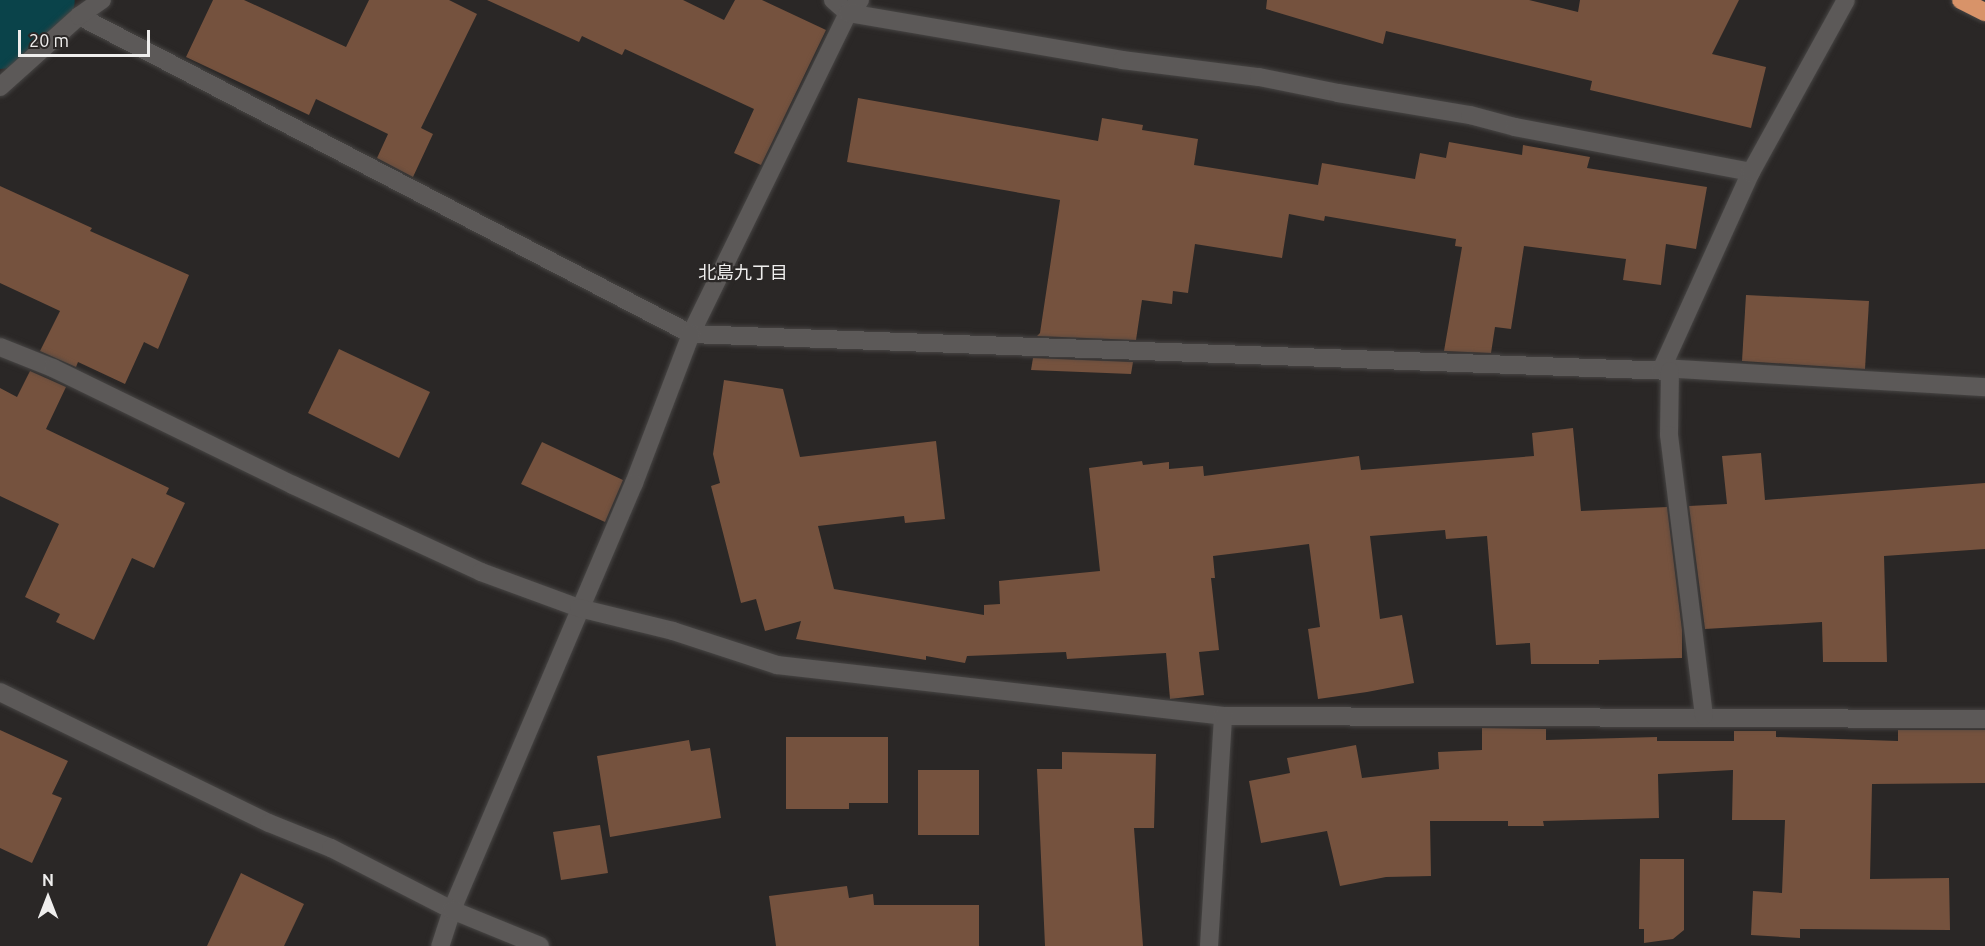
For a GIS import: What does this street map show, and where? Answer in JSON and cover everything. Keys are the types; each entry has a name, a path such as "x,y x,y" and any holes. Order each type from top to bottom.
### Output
{"highway":[{"path":"1961,0 1985,12"}],"street":[{"path":"0,87 79,16 102,0"},
{"path":"833,0 1122,60 1259,77 1338,93 1470,114 1515,127 1750,172"},
{"path":"1704,716 1669,435 1666,370 1750,172 1846,0"},
{"path":"440,946 452,910 634,483 691,334 854,6"},
{"path":"79,16 691,334 1666,370 1985,387"},
{"path":"0,346 53,368 424,547 481,572 579,608 673,631 777,665 1223,716 1985,718"},
{"path":"0,692 269,823 331,848 452,910 540,946"},
{"path":"1209,946 1223,716"}],"building":[{"path":"213,0 244,0 346,47 369,0 449,0 477,14 421,128 433,134 413,177 377,158 388,134 316,99 309,115 186,57"},
{"path":"487,0 683,0 724,20 735,0 762,0 826,30 761,165 734,153 754,109 625,49 622,55 582,36 579,42"},
{"path":"1267,0 1529,0 1578,12 1580,0 1739,0 1712,54 1766,67 1751,128 1590,90 1592,81 1386,31 1383,44 1266,9"},
{"path":"858,98 1098,141 1102,118 1143,125 1142,130 1198,139 1194,165 1318,185 1322,163 1415,179 1420,153 1446,158 1449,142 1522,155 1523,145 1590,157 1587,168 1707,187 1696,249 1666,244 1661,285 1623,280 1626,259 1524,246 1511,329 1495,327 1491,353 1444,351 1462,247 1455,246 1456,239 1325,216 1324,221 1289,214 1282,258 1195,244 1188,293 1173,291 1172,304 1142,300 1136,340 1037,336 1040,333 1060,200 847,162"},
{"path":"0,186 92,228 90,231 189,275 158,349 144,342 125,384 78,362 76,367 40,351 60,311 0,283"},
{"path":"1746,295 1869,301 1865,369 1742,361"},
{"path":"339,349 430,392 399,458 308,413"},
{"path":"1033,358 1133,362 1131,374 1031,370"},
{"path":"30,371 66,387 46,429 169,488 166,494 185,503 154,568 132,558 94,640 56,622 60,614 25,597 59,524 0,496 0,388 17,397"},
{"path":"724,380 783,389 800,457 936,441 945,519 905,523 904,516 818,526 834,589 984,615 984,605 1000,604 999,581 1100,571 1089,468 1142,461 1143,465 1169,462 1169,469 1203,466 1204,476 1359,456 1361,470 1534,456 1532,433 1573,428 1581,511 1667,507 1682,630 1682,658 1599,660 1599,664 1531,664 1530,643 1496,645 1487,536 1446,539 1445,530 1370,536 1380,619 1402,615 1414,683 1367,692 1318,699 1308,629 1320,627 1309,544 1213,556 1215,578 1211,578 1219,650 1199,652 1204,695 1170,699 1166,653 1067,659 1066,652 967,656 965,663 926,656 926,660 796,639 801,621 765,631 756,599 741,603 711,486 720,483 713,454"},
{"path":"542,442 623,480 605,522 521,484"},
{"path":"1761,453 1765,500 1985,483 1985,549 1884,556 1887,662 1823,662 1822,622 1705,629 1689,506 1727,504 1722,456"},
{"path":"1482,728 1546,729 1546,740 1657,737 1657,741 1734,741 1734,731 1776,731 1776,737 1898,741 1898,730 1985,730 1985,783 1872,784 1870,879 1949,878 1950,930 1800,929 1800,938 1751,935 1753,891 1782,893 1785,820 1732,820 1733,770 1658,774 1659,818 1543,821 1544,826 1508,826 1508,821 1430,821 1431,876 1386,877 1340,886 1327,831 1261,843 1249,781 1290,773 1287,758 1356,745 1362,778 1439,769 1438,752 1482,750"},
{"path":"0,730 68,761 52,794 62,798 32,863 0,848"},
{"path":"786,737 888,737 888,803 849,803 849,809 786,809"},
{"path":"689,740 691,751 710,748 721,818 610,837 597,756"},
{"path":"1062,752 1156,754 1154,828 1134,828 1143,946 1045,946 1037,769 1062,769"},
{"path":"918,770 979,770 979,835 918,835"},
{"path":"600,825 608,873 561,880 553,832"},
{"path":"1640,859 1684,859 1684,930 1673,939 1644,943 1644,929 1639,929"},
{"path":"241,873 304,904 284,946 207,946"},
{"path":"847,886 849,898 873,894 874,905 979,905 979,946 776,946 769,896"}],"waterway":[{"path":"0,29 35,0"}],"district":[{"name":"北島九丁目","path":"743,272"}]}
